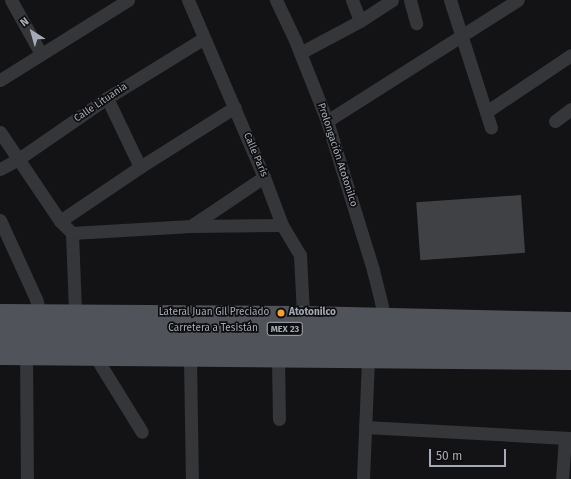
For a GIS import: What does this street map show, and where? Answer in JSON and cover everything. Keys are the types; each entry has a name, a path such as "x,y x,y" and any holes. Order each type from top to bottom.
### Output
{"main road":[{"name":"Lateral Juan Gil Preciado","path":"0,312 383,315 571,320"},
{"name":"Carretera a Tesistán","path":"0,326 571,332"},
{"name":"Carretera a Tesistán","path":"0,341 26,349 468,353 571,347"},
{"path":"0,356 26,349 95,356 190,358 368,359 468,353 571,361"}],"street":[{"path":"11,0 41,54"},
{"path":"0,80 128,0"},
{"name":"Calle París","path":"188,0 235,107 282,225 300,255 303,314"},
{"name":"Prolongación Atotonilco","path":"276,0 300,53 327,121 373,270 383,315"},
{"path":"352,0 360,21"},
{"path":"300,53 360,21 392,0"},
{"path":"410,0 416,23"},
{"path":"450,0 491,128"},
{"path":"327,121 518,0"},
{"name":"Calle Lituania","path":"0,169 17,160 106,98 204,38"},
{"path":"486,112 570,57"},
{"path":"106,98 140,166"},
{"path":"60,221 140,166 235,107"},
{"path":"555,121 571,109"},
{"path":"0,132 17,160 60,221 72,233 74,312"},
{"path":"191,226 264,177"},
{"path":"0,220 36,299 40,312"},
{"path":"72,233 191,226 282,225"},
{"path":"26,349 27,479"},
{"path":"95,356 142,432"},
{"path":"190,358 192,479"},
{"path":"278,358 279,419"},
{"path":"363,479 368,359"},
{"path":"365,427 568,438 562,479"}],"building":[{"path":"521,195 525,253 420,260 416,202"}],"place":[{"name":"Atotonilco","path":"281,313"}]}
